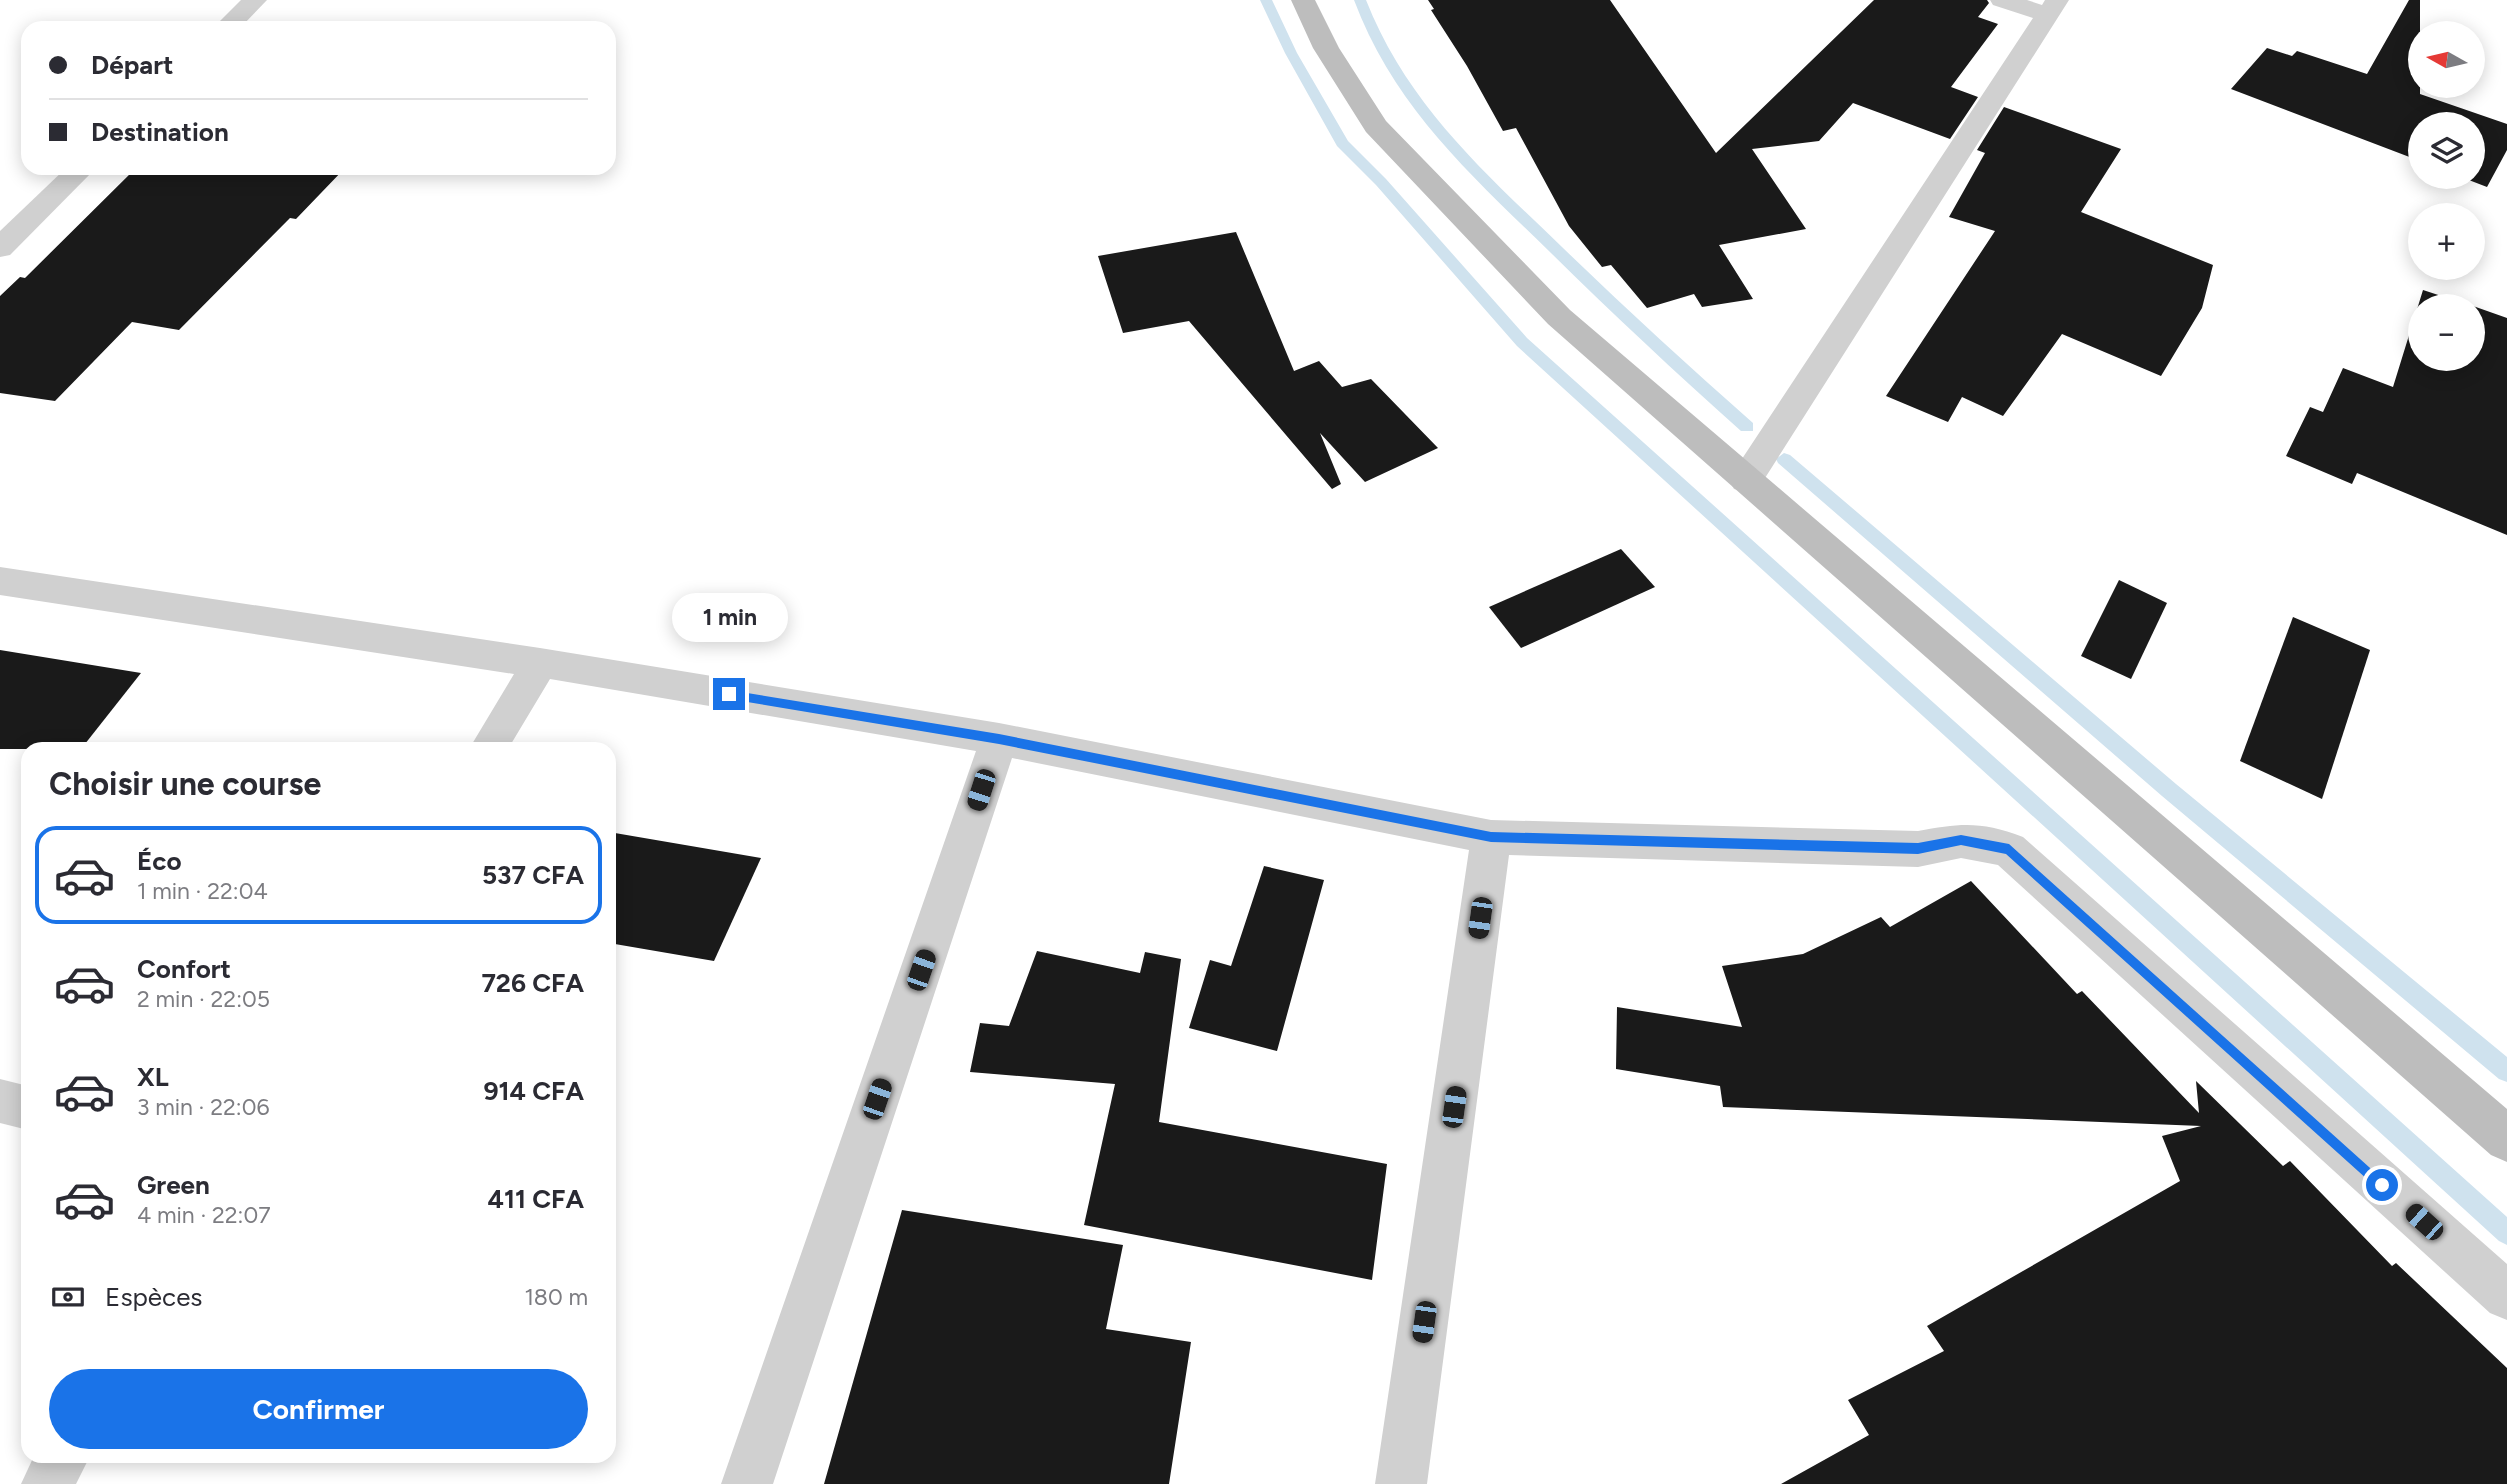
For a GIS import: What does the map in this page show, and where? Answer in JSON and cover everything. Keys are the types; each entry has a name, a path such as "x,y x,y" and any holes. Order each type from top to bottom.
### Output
{"street":[{"path":"233,21 255,0"},
{"path":"1303,0 1326,48 1376,126 1559,317 2507,1139"},
{"path":"1746,480 2053,8 2003,0"},
{"path":"0,248 75,175"},
{"path":"0,582 540,663 999,739 1491,837 1918,849 1961,840 2009,849 2507,1296"},
{"path":"492,742 540,663"},
{"path":"747,1484 999,739"},
{"path":"1401,1484 1491,837"},
{"path":"0,1101 21,1106"},
{"path":"47,1484 60,1463"}],"building":[{"path":"1428,0 1610,0 1716,153 1874,0 1987,0 1989,3 1978,17 1998,24 1951,87 1978,97 1950,139 1853,103 1819,141 1752,149 1806,229 1719,245 1753,299 1702,307 1694,294 1647,308 1611,265 1602,267 1569,226 1516,128 1503,131 1467,66 1431,10 1434,9"},
{"path":"2409,0 2420,0 2420,21 2408,21 2408,98 2432,98 2472,112 2408,112 2408,156 2231,89 2267,48 2292,56 2297,51 2367,74"},
{"path":"2004,107 2121,149 2081,212 2213,265 2202,308 2161,376 2062,334 2003,416 1962,397 1948,422 1886,396 1995,231 1949,217 1985,153 1977,150"},
{"path":"2485,116 2507,124 2507,150 2487,187"},
{"path":"129,175 338,175 296,219 290,218 179,330 132,322 55,401 0,393 0,296 20,277 25,278"},
{"path":"1236,232 1294,371 1319,361 1342,387 1371,379 1438,448 1365,482 1320,433 1341,484 1332,489 1189,321 1123,333 1098,256"},
{"path":"2485,310 2507,318 2507,535 2357,473 2352,484 2286,456 2310,407 2323,412 2343,368 2393,387 2408,338 2408,371 2485,371"},
{"path":"1621,549 1655,587 1521,648 1489,607"},
{"path":"2119,580 2167,603 2131,679 2081,656"},
{"path":"2293,617 2370,650 2322,799 2240,761"},
{"path":"0,650 141,673 87,742 21,742 21,749 0,749"},
{"path":"616,833 761,858 714,961 616,944"},
{"path":"1264,866 1324,880 1277,1051 1189,1028 1210,960 1231,966"},
{"path":"1971,881 2077,994 2082,991 2199,1113 2196,1081 2283,1166 2290,1161 2392,1266 2396,1263 2507,1368 2507,1484 1781,1484 1869,1435 1848,1400 1944,1351 1927,1326 2180,1181 2162,1136 2201,1126 1723,1107 1720,1086 1616,1069 1617,1007 1742,1027 1722,966 1803,954 1881,917 1890,927"},
{"path":"1037,951 1140,973 1145,952 1181,959 1159,1122 1387,1164 1372,1280 1084,1225 1115,1084 970,1072 980,1023 1009,1026"},
{"path":"902,1210 1123,1245 1106,1329 1191,1342 1169,1484 824,1484"}],"waterway":[{"path":"1266,0 1291,53 1342,143 1381,182 1522,342 2507,1233"},
{"path":"1360,0 1373,35 1391,68 1435,128 1591,283 1747,427"},
{"path":"1784,459 2169,790 2507,1071"}],"route":[{"path":"729,694 999,739 1491,837 1918,849 1961,840 2009,849 2382,1185"}]}
